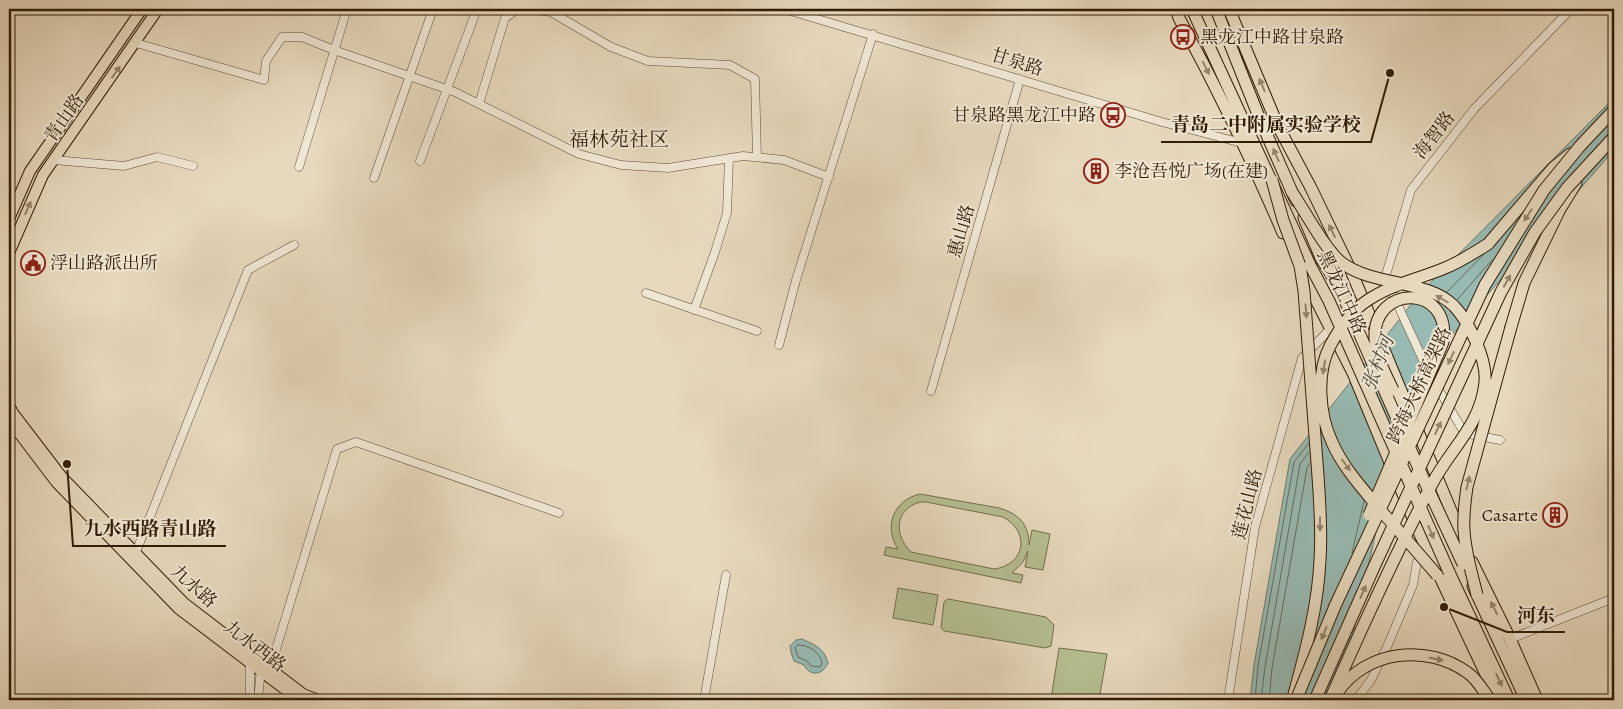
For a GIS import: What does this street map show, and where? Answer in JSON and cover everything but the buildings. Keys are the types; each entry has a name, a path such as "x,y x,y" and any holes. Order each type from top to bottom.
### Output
{"highway":[{"name":"黑龙江中路","path":"1176,9 1242,143 1288,244 1353,374 1417,528 1497,700"},
{"name":"黑龙江中路","path":"1192,9 1310,265 1329,301 1449,572 1509,700"},
{"name":"黑龙江中路","path":"1216,9 1259,117 1292,192 1322,258 1338,287 1423,478 1526,700"},
{"name":"黑龙江中路","path":"1229,9 1278,126 1320,205 1352,274 1474,568 1510,639 1537,700"},
{"name":"跨海大桥高架路","path":"1296,700 1335,606 1485,285 1544,190 1580,146 1614,110"},
{"name":"跨海大桥高架路","path":"1315,700 1501,292 1534,232 1567,188 1614,137"},
{"path":"1497,700 1473,657 1437,575 1366,493 1341,459 1331,441 1322,403 1322,372 1326,355 1334,339 1342,324 1356,308 1393,286 1445,268 1470,256 1488,244 1553,168 1580,146"},
{"path":"1477,596 1464,532 1464,512 1470,478 1524,283 1560,209 1595,157"},
{"path":"1272,180 1283,220 1300,266 1304,291 1320,515 1320,560 1316,602 1292,700"},
{"path":"1292,192 1329,248 1341,262 1360,273 1377,279 1421,289 1442,298 1454,306 1475,339 1484,365 1486,380 1481,403 1465,436 1434,480 1402,541 1368,614 1332,700"},
{"path":"1335,606 1365,526 1403,434 1407,425 1411,416 1415,407 1431,372 1443,342 1444,324 1438,310 1420,299 1401,298 1392,302 1382,313 1378,321 1375,336 1377,355 1393,390 1405,425 1408,434 1414,452 1423,478"},
{"path":"1332,700 1355,673 1388,656 1407,654 1445,660 1470,673 1490,700"}],"main road":[{"name":"青山路","path":"9,219 11,208 30,171 142,9"},
{"name":"青山路","path":"9,253 43,175 158,9"},
{"name":"九水路","path":"9,405 13,413 62,477 184,603 259,664 303,694 318,700"},
{"name":"九水西路","path":"9,420 56,482 179,609 259,664 299,700"}],"street":[{"path":"299,167 347,9"},
{"path":"374,178 434,9"},
{"path":"420,161 477,9"},
{"path":"479,104 505,18 518,9"},
{"path":"530,9 550,12 611,47 648,62 730,65 755,79 757,157"},
{"name":"甘泉路","path":"784,9 873,34 1162,122 1242,143"},
{"name":"海智路","path":"1367,308 1383,286 1411,190 1474,109 1572,9"},
{"path":"779,345 796,280 873,34"},
{"path":"136,43 264,80 266,61 282,38 302,36 334,50 447,89 579,154 620,166 668,168 743,156 784,160 829,177"},
{"name":"惠山路","path":"931,391 1020,79"},
{"path":"54,160 124,166 157,158 193,166"},
{"path":"694,310 727,213 729,158"},
{"path":"136,552 248,270 294,245"},
{"path":"1385,278 1432,379 1462,429 1465,432 1500,440"},
{"path":"646,293 757,331"},
{"name":"莲花山路","path":"1228,700 1255,527 1302,358 1331,328 1367,308"},
{"path":"250,700 259,664 337,449 356,442 559,513"},
{"path":"1356,700 1371,680 1387,647 1413,585 1417,562 1426,553 1425,543"},
{"path":"704,700 726,575"},
{"path":"1510,639 1614,598"},
{"path":"258,700 259,664"}],"green space":[{"path":"920,494 1006,510 1022,521 1027,531 1029,545 1032,530 1050,534 1043,570 1025,567 1028,551 1023,562 1012,573 1023,575 1021,583 884,555 886,547 898,549 891,532 894,515 903,502","holes":["920,502 1003,517 1012,523 1018,531 1021,539 1018,555 1004,566 994,569 911,552 902,538 899,524 901,517 911,506"]},
{"path":"898,588 938,595 933,625 893,618"},
{"path":"948,599 1046,617 1054,625 1051,646 1045,648 944,631 941,628 944,602"},
{"path":"1059,648 1107,654 1099,700 1051,699"}],"water":[{"name":"张村河","path":"1614,98 1614,150 1439,350 1387,483 1338,700 1250,700 1254,665 1290,459 1420,293"},
{"path":"802,639 815,645 824,654 828,663 820,672 813,673 804,665 794,661 790,646 796,640"}],"place":[{"name":"黑龙江中路甘泉路","path":"1183,37"},
{"name":"青岛二中附属实验学校","path":"1390,73"},
{"name":"甘泉路黑龙江中路","path":"1113,115"},
{"name":"李沧吾悦广场(在建)","path":"1096,171"},
{"name":"浮山路派出所","path":"33,263"},
{"name":"九水西路青山路","path":"67,464"},
{"name":"Casarte","path":"1555,515"},
{"name":"河东","path":"1444,607"}],"district":[{"name":"福林苑社区","path":"619,139"}]}
